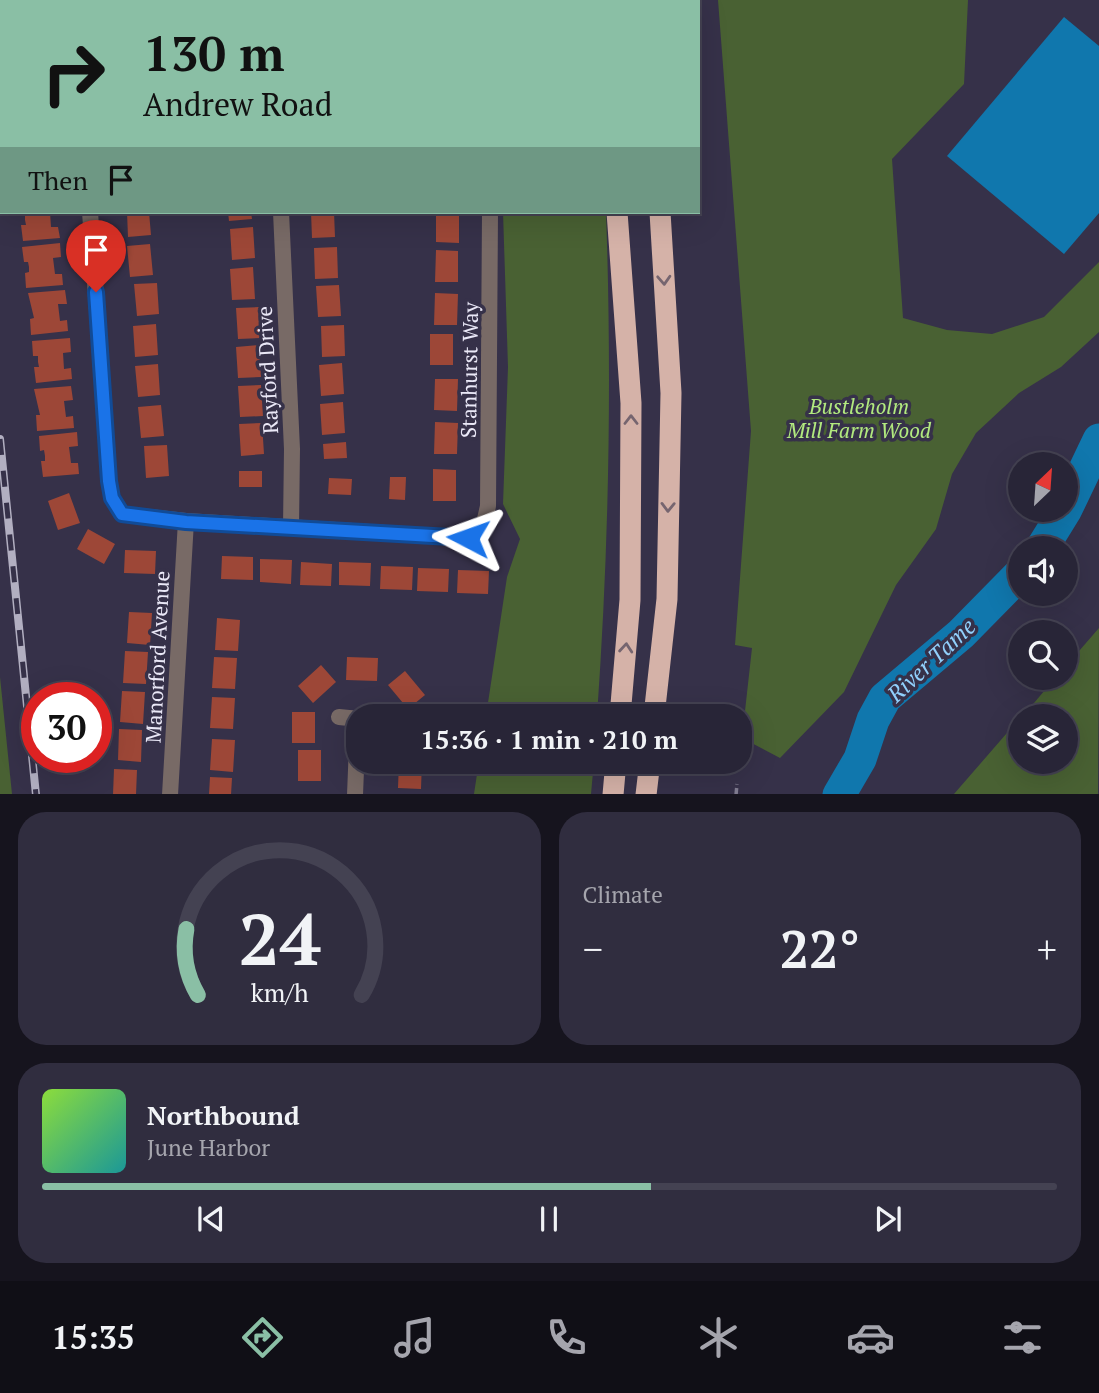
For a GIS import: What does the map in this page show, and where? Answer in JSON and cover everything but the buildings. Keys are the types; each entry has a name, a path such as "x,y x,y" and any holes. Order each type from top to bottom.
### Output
{"highway":[{"path":"617,214 631,403 630,600 622,704"},
{"path":"655,704 667,599 671,393 660,214"},
{"path":"613,794 615,774"},
{"path":"646,794 648,774"}],"street":[{"path":"90,214 112,498 122,514 186,522 291,527"},
{"name":"Rayford Drive","path":"281,214 292,449 291,527"},
{"name":"Stanhurst Way","path":"291,527 468,538 483,528 488,493 490,214"},
{"name":"Manorford Avenue","path":"170,794 186,522"},
{"path":"339,717 346,718"},
{"path":"355,794 356,774"}],"path":[{"path":"736,794 737,784"}],"green space":[{"name":"Bustleholm Mill Farm Wood","path":"718,0 968,0 964,84 892,159 903,318 947,330 992,334 1044,317 1099,262 1099,332 1061,367 1019,393 976,433 952,474 936,529 896,585 844,692 780,758 752,743 752,704 746,704 752,648 735,645 751,431"},
{"path":"503,214 606,214 608,464 598,704 488,704 507,577 520,539 503,504 508,367"},
{"path":"1099,628 1098,794 954,794 1008,732 1008,774 1078,774 1078,704 1033,704 1045,690 1078,690 1078,652"},
{"path":"0,677 12,794 0,794"},
{"path":"477,774 593,774 591,794 474,794"}],"water":[{"path":"1064,17 1099,46 1099,213 1064,254 947,156"}],"waterway":[{"name":"River Tame","path":"1049,536 1066,509 1099,440"},
{"name":"River Tame","path":"840,794 860,759 873,720 885,698 961,634 1008,586"}],"railway":[{"path":"0,439 36,794"}],"route":[{"path":"96,292 109,481 112,498 122,514 186,522 468,538"}]}
